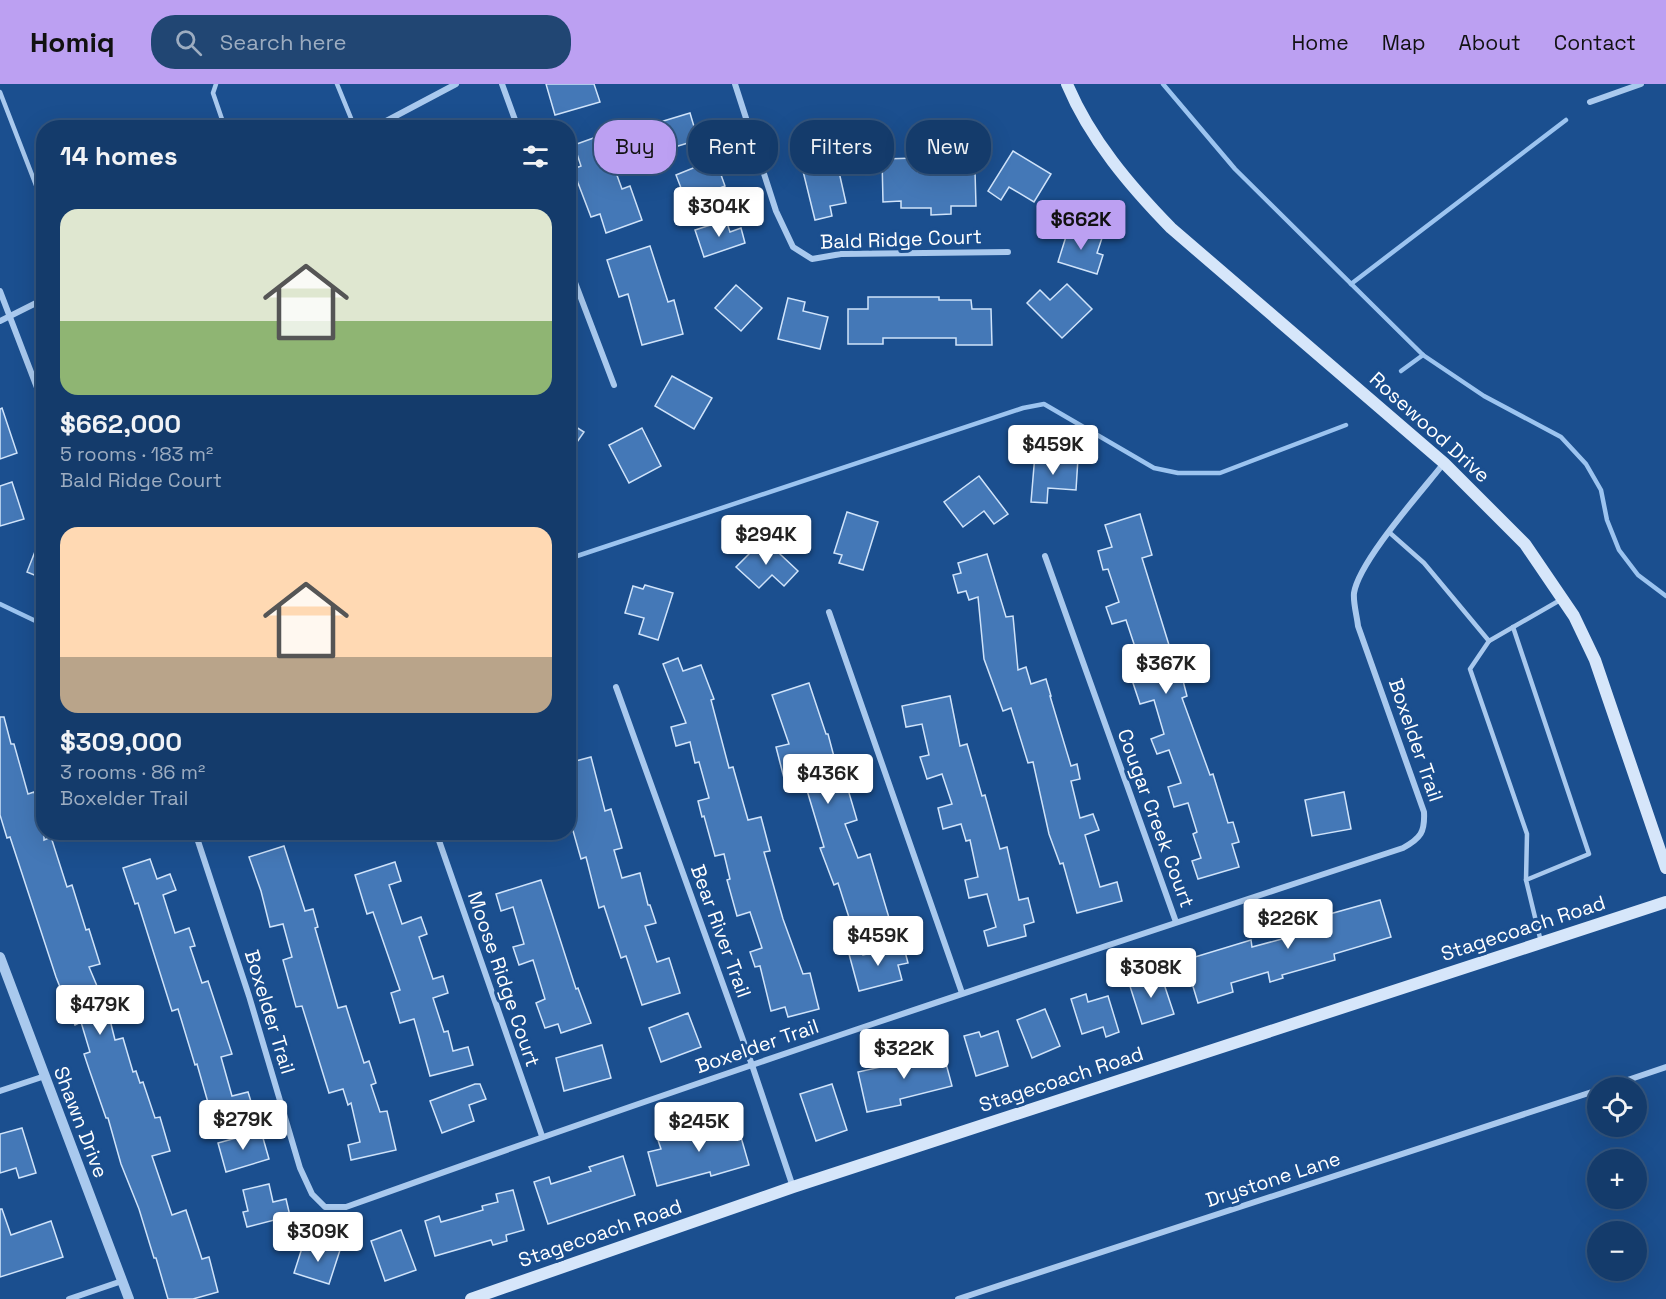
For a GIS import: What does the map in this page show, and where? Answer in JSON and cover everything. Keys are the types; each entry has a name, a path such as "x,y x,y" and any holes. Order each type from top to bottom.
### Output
{"main road":[{"name":"Rosewood Drive","path":"1067,84 1102,146 1135,190 1172,228 1444,463 1526,544 1574,616 1594,660 1666,868"},
{"name":"Stagecoach Road","path":"471,1299 793,1187 1666,902"}],"street":[{"path":"388,120 456,84"},
{"path":"501,84 515,120"},
{"name":"Bald Ridge Court","path":"735,84 776,211 793,247 812,259 841,254 1008,252"},
{"path":"1590,102 1641,84"},
{"path":"576,285 614,385"},
{"path":"0,291 36,386"},
{"path":"0,321 36,303"},
{"name":"Boxelder Trail","path":"198,840 249,996 300,1168 312,1194 325,1207 346,1207 542,1136 962,993 1403,848 1417,840 1424,826 1424,812 1358,626 1354,595 1360,574 1444,463"},
{"name":"Cougar Creek Court","path":"1045,556 1176,922"},
{"path":"829,612 962,993"},
{"name":"Bear River Trail","path":"616,687 752,1065 793,1187"},
{"name":"Moose Ridge Court","path":"439,840 542,1136"},
{"name":"Shawn Drive","path":"0,957 129,1299"},
{"path":"1636,1077 1666,1067"},
{"path":"0,1091 45,1076"},
{"name":"Drystone Lane","path":"958,1299 1587,1094"},
{"path":"69,1299 122,1281"}],"lane":[{"path":"216,84 213,93 222,120"},
{"path":"338,84 352,120"},
{"path":"0,92 36,185"},
{"path":"1390,532 1424,563 1489,641"},
{"path":"1541,943 1526,880 1527,834 1470,669 1489,641 1563,599"},
{"path":"1513,627 1589,854 1526,880"}],"building":[{"path":"546,84 594,84 600,102 555,115"},
{"path":"690,113 692,120 688,120 688,143 676,147 676,120 667,120"},
{"path":"594,138 594,174 617,174 622,189 630,186 642,220 606,233 600,214 591,217 578,183 576,168 581,166 576,144"},
{"path":"1013,151 1051,174 1034,202 1009,187 1001,200 988,191"},
{"path":"906,158 906,174 975,174 976,206 951,206 951,214 931,215 931,208 901,208 901,201 883,202 882,174 894,174 894,159"},
{"path":"688,170 688,174 721,174 725,186 686,201 676,175"},
{"path":"804,174 839,174 846,203 830,206 832,216 815,220"},
{"path":"726,220 730,232 741,228 745,243 704,257 695,230"},
{"path":"1069,227 1102,238 1097,253 1103,255 1097,274 1058,262"},
{"path":"650,246 668,302 674,300 683,334 642,345 628,294 619,297 607,260"},
{"path":"1067,284 1092,309 1062,338 1027,303 1040,290 1050,300"},
{"path":"736,285 762,308 741,331 715,308"},
{"path":"868,297 939,297 939,300 971,300 972,309 991,309 992,345 956,345 956,338 883,338 883,344 848,344 848,309 868,309"},
{"path":"788,298 805,302 803,311 828,317 820,349 778,339"},
{"path":"672,376 712,398 694,429 655,406"},
{"path":"2,408 17,453 0,459 0,409"},
{"path":"576,427 584,432 576,444"},
{"path":"642,428 661,466 629,483 609,445"},
{"path":"1035,454 1078,458 1076,490 1048,488 1047,503 1031,502"},
{"path":"979,476 1008,514 994,524 984,511 963,527 944,502"},
{"path":"12,482 24,519 0,526 0,486"},
{"path":"847,512 878,522 863,570 839,563 842,555 834,553"},
{"path":"1140,514 1152,555 1142,558 1178,674 1181,673 1187,696 1182,698 1210,775 1213,774 1228,823 1233,822 1239,842 1232,844 1239,867 1198,879 1192,861 1201,858 1193,834 1197,832 1188,803 1174,807 1168,787 1181,783 1169,750 1157,754 1151,739 1164,734 1154,700 1140,704 1124,656 1137,653 1126,620 1112,624 1106,607 1119,602 1108,569 1103,570 1098,551 1112,547 1105,525"},
{"path":"764,539 798,571 784,586 772,575 759,588 736,567"},
{"path":"36,549 36,576 27,572"},
{"path":"987,554 1006,617 1013,616 1018,670 1026,667 1031,684 1046,679 1071,766 1077,764 1080,779 1071,781 1080,818 1093,814 1099,830 1085,835 1100,887 1117,882 1122,901 1077,913 1063,863 1060,864 1049,834 1033,762 1028,763 1011,708 1003,711 984,659 978,597 969,600 966,591 958,593 953,575 961,573 958,563"},
{"path":"645,585 673,593 658,640 639,634 644,618 625,613 633,586 643,589"},
{"path":"678,658 683,671 701,665 714,699 711,700 729,768 733,767 748,820 761,817 770,851 764,852 783,919 803,974 810,973 819,1009 788,1017 785,1007 771,1011 760,966 755,967 750,952 762,948 750,912 737,916 727,880 730,879 724,854 715,856 704,816 702,817 698,801 709,798 699,762 695,763 690,742 676,746 671,727 686,723 663,664"},
{"path":"809,683 826,734 828,734 842,787 847,786 857,820 845,824 858,858 870,854 890,921 854,933 838,883 834,885 820,848 824,847 803,777 785,782 776,747 789,744 772,695"},
{"path":"950,696 960,746 967,744 982,796 985,795 1000,849 1007,847 1019,900 1028,898 1034,922 1024,925 1026,936 988,946 984,931 996,927 987,894 969,898 965,880 978,877 970,840 966,841 961,824 943,829 938,808 952,804 942,774 927,779 920,757 929,755 922,724 906,727 902,706"},
{"path":"0,717 4,717 28,794 34,792 36,798 36,840 52,840 67,887 72,885 86,930 89,929 100,964 89,967 108,1012 115,1040 123,1038 133,1072 136,1071 140,1083 143,1082 155,1118 160,1117 170,1151 152,1156 172,1215 186,1210 202,1259 209,1257 218,1292 193,1299 168,1299 139,1209 121,1164 108,1118 106,1118 84,1054 90,1052 81,1022 75,1025 56,977 10,837 7,838 0,815"},
{"path":"591,757 605,811 611,809 622,848 614,850 622,878 640,873 648,905 650,905 656,923 645,926 657,962 669,958 680,993 642,1005 626,956 621,958 604,906 599,908 586,857 581,859 576,840 576,761"},
{"path":"1344,792 1351,829 1312,836 1305,800"},
{"path":"284,846 305,911 313,909 318,927 315,928 338,1008 346,1006 364,1063 369,1061 376,1083 371,1085 380,1112 387,1111 396,1150 351,1160 348,1145 360,1142 351,1103 348,1105 343,1089 329,1093 302,1006 296,1007 283,960 292,957 283,924 270,927 249,857"},
{"path":"150,859 157,879 170,874 176,890 163,895 175,933 189,928 195,946 190,947 202,983 208,981 232,1054 221,1057 232,1096 248,1092 253,1108 213,1120 178,1009 172,1011 138,903 135,904 123,868"},
{"path":"395,862 401,881 389,885 402,924 421,917 427,934 419,937 433,979 443,976 448,993 433,998 444,1032 448,1031 453,1051 468,1047 473,1065 430,1076 414,1019 400,1023 391,993 400,990 373,912 367,914 355,875"},
{"path":"541,880 576,989 578,988 591,1023 561,1033 558,1024 545,1028 536,1003 545,999 533,960 519,965 513,947 524,944 513,907 501,911 496,894"},
{"path":"1380,900 1391,937 1334,954 1335,960 1282,975 1283,978 1270,982 1268,972 1231,983 1233,992 1198,1003 1185,960 1251,940 1252,947 1293,936 1290,925"},
{"path":"903,944 908,963 898,965 902,980 859,991 849,954 862,951 863,955"},
{"path":"1143,975 1145,983 1162,978 1174,1014 1142,1024 1128,980"},
{"path":"1086,994 1088,1002 1108,996 1119,1032 1106,1037 1103,1027 1082,1034 1071,999"},
{"path":"1045,1009 1060,1046 1032,1058 1017,1020"},
{"path":"688,1013 701,1047 661,1062 649,1028"},
{"path":"998,1031 1008,1066 976,1076 964,1036 979,1032 981,1037"},
{"path":"602,1045 611,1078 564,1091 556,1058"},
{"path":"941,1045 952,1086 900,1099 901,1105 867,1112 858,1072 925,1057 923,1050"},
{"path":"480,1084 486,1099 469,1105 474,1121 442,1133 430,1101"},
{"path":"832,1084 847,1130 816,1141 800,1094"},
{"path":"736,1120 749,1165 711,1176 710,1172 657,1186 648,1152 661,1149 658,1140 715,1122 716,1126"},
{"path":"22,1128 36,1173 19,1178 16,1168 0,1173 0,1134"},
{"path":"261,1131 269,1159 226,1172 218,1143"},
{"path":"623,1156 635,1195 548,1224 534,1182 549,1177 551,1184 591,1171 589,1167"},
{"path":"269,1184 273,1202 286,1199 290,1216 247,1227 243,1212 248,1211 243,1190"},
{"path":"513,1190 524,1230 506,1235 507,1241 493,1245 491,1240 435,1256 425,1221 439,1216 441,1222 483,1210 482,1206 498,1202 496,1194"},
{"path":"0,1209 2,1209 11,1235 51,1221 63,1257 0,1277"},
{"path":"401,1230 416,1270 385,1281 371,1241"},
{"path":"326,1243 341,1247 329,1284 294,1273 303,1245 323,1251"}],"waterway":[{"path":"1163,84 1235,169 1423,355 1484,396 1561,437 1586,464 1601,490 1607,520 1619,550 1638,575 1666,596"},
{"path":"1351,284 1566,120"},
{"path":"1401,371 1423,355"},
{"path":"576,556 1023,408 1044,404 1154,468 1178,473 1220,473 1346,425"},
{"path":"0,604 36,621"}]}
